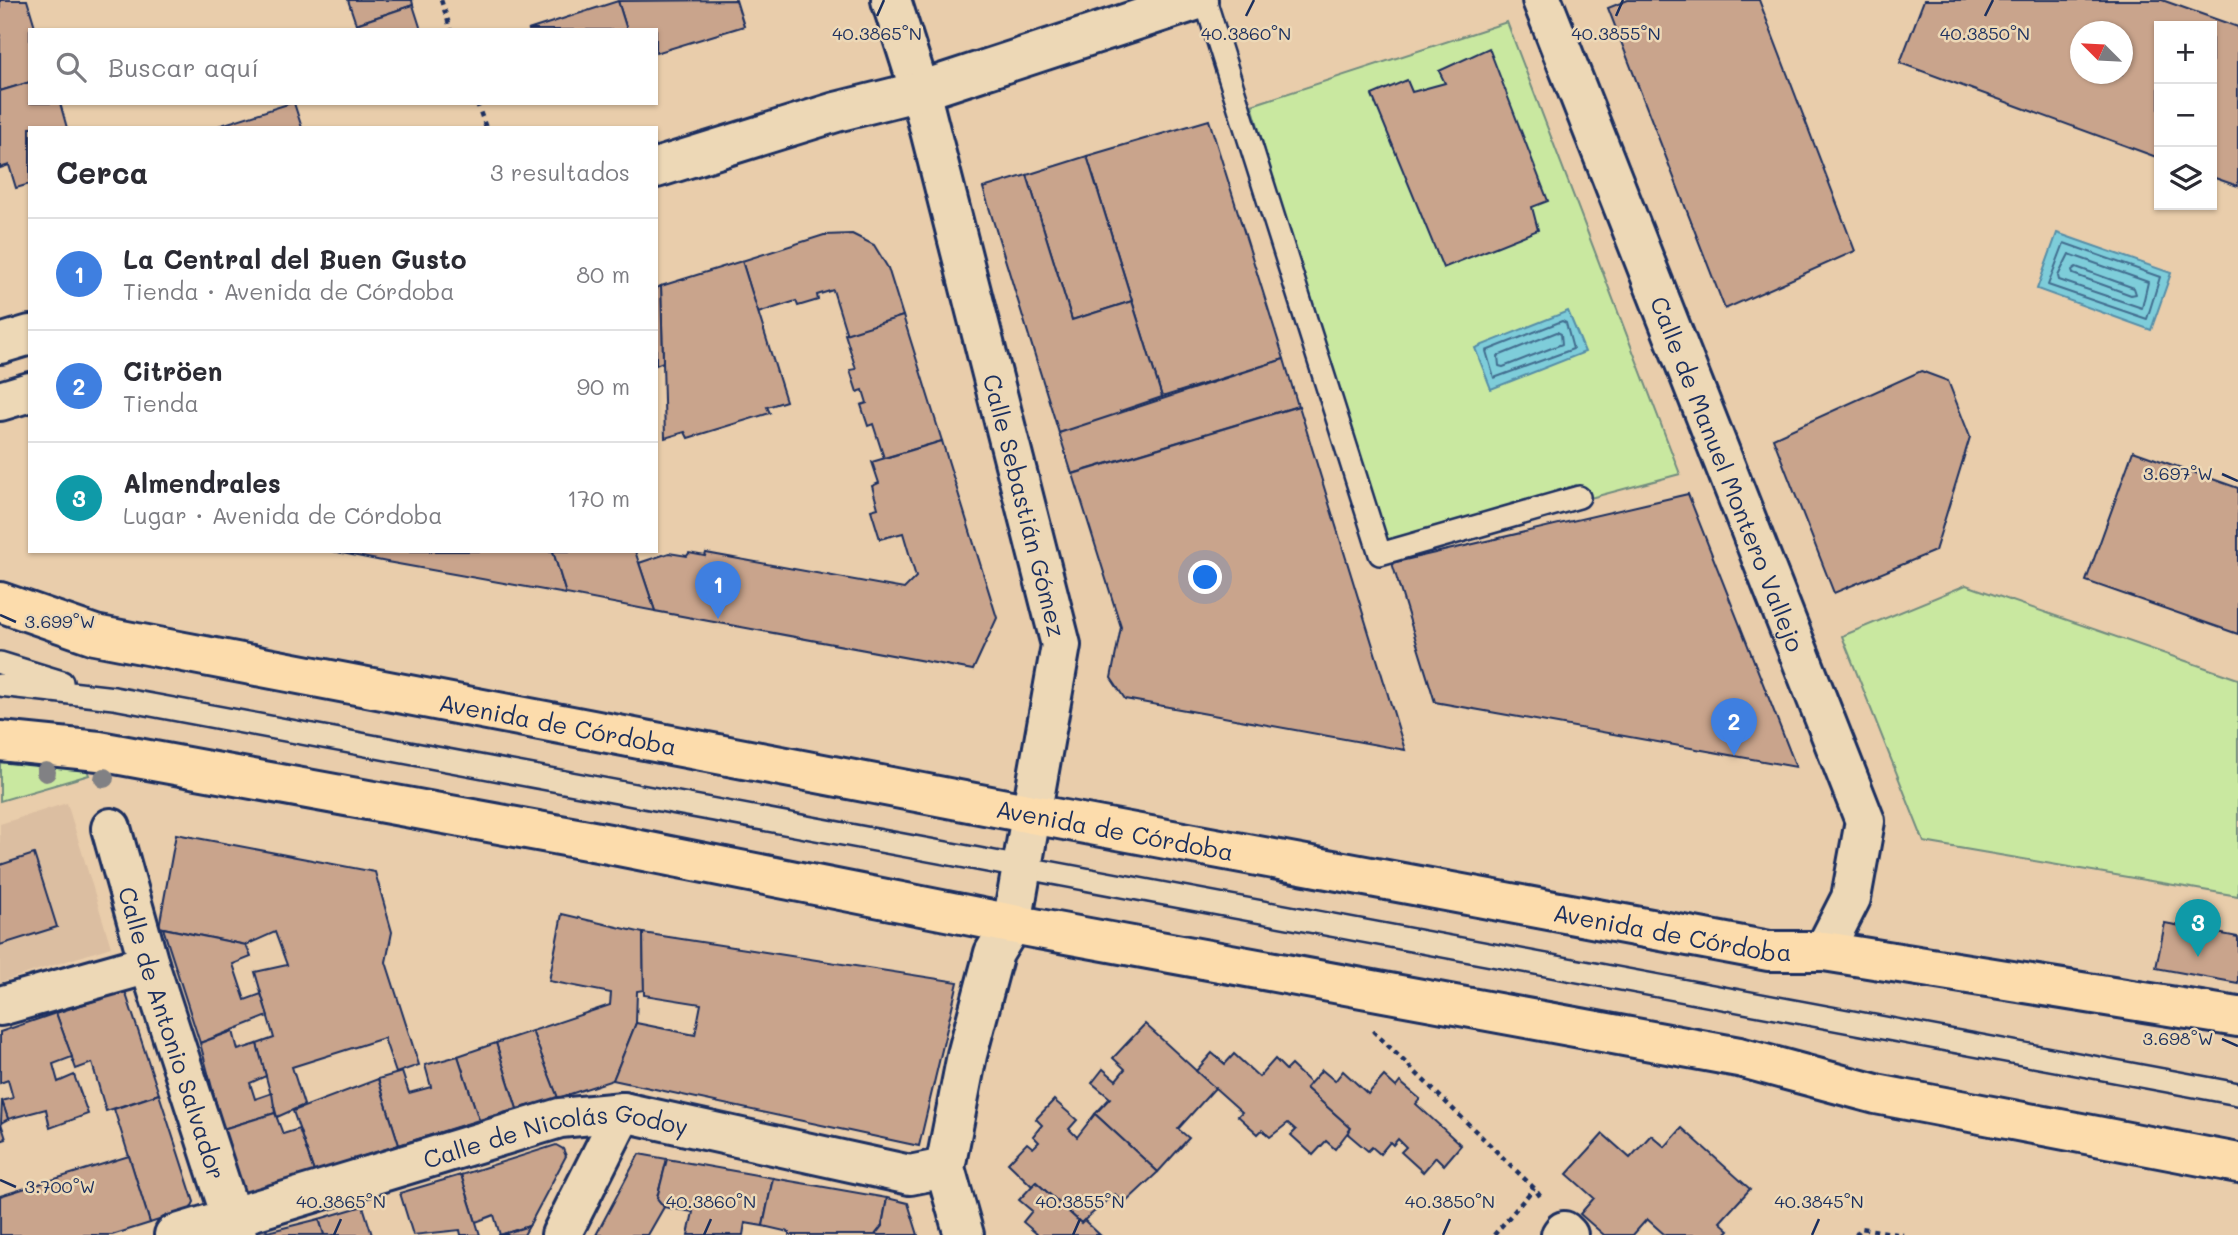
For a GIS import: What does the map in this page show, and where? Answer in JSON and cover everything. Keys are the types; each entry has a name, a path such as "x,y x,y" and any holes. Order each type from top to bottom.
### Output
{"main road":[{"name":"Avenida de Córdoba","path":"0,602 95,635 1769,951 1824,951 2238,1017"},
{"path":"0,741 99,751 609,844 1012,924 1739,1056 1876,1094 2238,1163"}],"street":[{"name":"Calle Sebastián Gómez","path":"891,0 920,91 1061,645 1012,924"},
{"path":"658,167 836,112 920,91 1198,0"},
{"name":"Calle de Manuel Montero Vallejo","path":"1542,0 1865,821 1851,898 1824,951"},
{"path":"0,344 28,336"},
{"name":"Calle de Antonio Salvador","path":"111,828 149,964 235,1225"},
{"path":"964,1235 945,1168 967,1055 994,953 1012,924"},
{"path":"0,1006 149,964"},
{"path":"561,1235 623,1112"},
{"name":"Calle de Nicolás Godoy","path":"174,1235 235,1225 560,1118 623,1112 910,1175 945,1168"},
{"path":"1561,1235 1564,1231 1568,1235"}],"lane":[{"path":"1205,0 1380,554 1579,497"},
{"path":"0,663 114,698"},
{"path":"0,685 114,698 2238,1094"}],"path":[{"path":"441,0 450,28"},
{"path":"478,105 485,126"},
{"path":"1370,1028 1534,1188 1494,1235"},
{"path":"1856,1235 1861,1228 1903,1235"}],"shaded area":[{"path":"67,803 111,947 0,982 0,824"}],"green space":[{"path":"1507,22 1680,474 1380,554 1252,105"},
{"path":"1966,585 2238,679 2238,896 1924,842 1842,636"},
{"path":"0,758 85,765 89,775 0,801"}],"water":[{"path":"2057,233 2171,273 2151,330 2037,289"},
{"path":"1568,311 1585,352 1491,389 1475,348"}],"building":[{"path":"0,0 27,0 35,28 28,28 28,83 0,91"},
{"path":"348,0 412,0 413,5 356,24"},
{"path":"736,0 744,26 658,52 658,28 626,28 618,1"},
{"path":"1628,0 1759,0 1855,251 1725,309 1608,8"},
{"path":"1924,0 2162,0 2238,27 2238,186 2217,179 2217,21 2154,21 2154,156 1900,63"},
{"path":"618,1 626,28 534,28"},
{"path":"413,5 420,28 357,28 356,24"},
{"path":"1489,48 1548,201 1532,207 1538,230 1443,268 1372,95 1407,80 1412,92 1445,83 1439,71"},
{"path":"28,83 28,105 61,105 66,126 28,126 28,185 16,188 9,165 0,168 0,91"},
{"path":"285,105 295,105 301,126 218,126"},
{"path":"1209,120 1284,359 1162,397 1087,156"},
{"path":"1087,156 1132,301 1072,320 1027,175"},
{"path":"1027,175 1072,320 1132,301 1162,397 1120,411 1122,415 1059,433 983,188"},
{"path":"852,234 874,245 888,268 903,316 847,335 833,290 817,295 818,300 798,306 796,301 758,313 742,261 824,235"},
{"path":"742,261 786,401 767,407 770,413 688,438 685,432 665,438 661,286"},
{"path":"661,286 663,362 658,364 658,287"},
{"path":"903,316 942,441 884,458 873,424 868,426 861,405 867,403 863,390 857,392 850,370 856,369 845,334"},
{"path":"1284,359 1298,406 1072,474 1059,433"},
{"path":"1921,371 1948,381 1970,437 1935,551 1834,593 1773,438"},
{"path":"1299,406 1405,750 1125,699 1111,678 1121,627 1073,474"},
{"path":"942,441 997,618 973,670 655,611 639,563 669,553 705,556 706,553 904,589 916,577 903,533 880,539 871,510 878,508 872,486 879,483 872,462"},
{"path":"2133,451 2238,488 2238,634 2086,581"},
{"path":"1688,494 1796,767 1435,702 1392,563"},
{"path":"342,553 554,553 566,594"},
{"path":"554,553 636,553 655,611 566,594"},
{"path":"176,834 375,872 392,932 386,962 419,1065 396,1073 384,1038 292,1067 304,1105 277,1117 257,1044 274,1038 255,972 287,965 275,932 246,945 159,927"},
{"path":"34,854 57,927 0,945 0,865"},
{"path":"562,914 643,933 644,990 637,991 636,1023 613,1080 558,1098 532,1031 610,1005 611,993 549,981"},
{"path":"2165,923 2238,937 2238,983 2156,968"},
{"path":"163,928 246,945 251,957 233,964 245,1000 261,994 268,1016 200,1043"},
{"path":"643,933 958,982 919,1146 613,1080 636,1023 695,1035 701,1004 644,995"},
{"path":"125,991 159,1094 106,1111 92,1063 76,1069 56,1013"},
{"path":"56,1013 72,1057 53,1064 58,1082 74,1075 88,1114 50,1128 46,1109 8,1119 2,1101 13,1098 8,1080 0,1083 0,1032"},
{"path":"1145,1024 1215,1088 1178,1129 1189,1138 1158,1172 1095,1114 1110,1098 1092,1083 1103,1069 1116,1080 1125,1069 1113,1058"},
{"path":"233,1031 238,1050 257,1044 266,1076 250,1083 255,1099 272,1093 275,1113 223,1129 200,1043"},
{"path":"532,1031 558,1098 517,1109 496,1043"},
{"path":"496,1043 517,1109 479,1120 458,1056"},
{"path":"1212,1053 1225,1064 1234,1054 1259,1077 1275,1059 1286,1070 1291,1065 1310,1083 1306,1088 1351,1128 1335,1149 1326,1141 1313,1155 1291,1135 1296,1130 1288,1123 1270,1137 1262,1130 1258,1134 1238,1116 1242,1112 1196,1071"},
{"path":"458,1056 479,1120 399,1145 378,1079 402,1072 409,1093 431,1087 425,1065"},
{"path":"1322,1070 1335,1081 1343,1071 1368,1094 1384,1076 1396,1087 1400,1082 1420,1099 1416,1104 1461,1145 1444,1165 1436,1157 1423,1172 1401,1152 1406,1147 1398,1139 1393,1145 1390,1142 1380,1154 1372,1147 1368,1151 1348,1134 1351,1128 1306,1088"},
{"path":"378,1079 399,1145 314,1172 293,1111"},
{"path":"159,1094 194,1202 190,1210 150,1223 114,1109"},
{"path":"1054,1100 1077,1120 1069,1129 1077,1137 1095,1114 1158,1172 1125,1203 1115,1194 1081,1223 1036,1182 1032,1186 1008,1163 1027,1143 1033,1148 1039,1142 1033,1136 1042,1125 1036,1119"},
{"path":"2,1101 8,1119 1,1123 6,1139 0,1141"},
{"path":"275,1113 283,1134 299,1129 314,1172 243,1193 223,1129"},
{"path":"1682,1128 1750,1189 1720,1222 1729,1230 1724,1235 1665,1235 1647,1219 1633,1235 1604,1235 1580,1214 1594,1198 1567,1174 1603,1134 1630,1158 1651,1135 1665,1147"},
{"path":"556,1145 563,1149 566,1156 529,1226 500,1235 494,1215 476,1222 461,1175"},
{"path":"639,1154 667,1159 657,1198 664,1207 648,1235 596,1235"},
{"path":"129,1156 150,1223 112,1235 0,1235 0,1196"},
{"path":"667,1159 773,1178 763,1226 745,1223 743,1235 688,1235 693,1212 664,1207 657,1198"},
{"path":"461,1175 480,1235 461,1235 460,1230 413,1235 400,1193"},
{"path":"773,1178 887,1198 882,1226 875,1235 789,1235 789,1232 763,1226"},
{"path":"1036,1182 1081,1223 1084,1220 1100,1235 1038,1235 1023,1222 1032,1211 1019,1200"},
{"path":"887,1198 908,1203 918,1235 875,1235 882,1226"},
{"path":"363,1206 372,1235 324,1235 319,1219"},
{"path":"319,1219 324,1235 259,1234"},
{"path":"529,1226 524,1235 500,1235"}],"place":[{"name":"La Central del Buen Gusto","path":"718,619"},
{"name":"Citröen","path":"1734,756"},
{"name":"Almendrales","path":"2198,957"}]}
